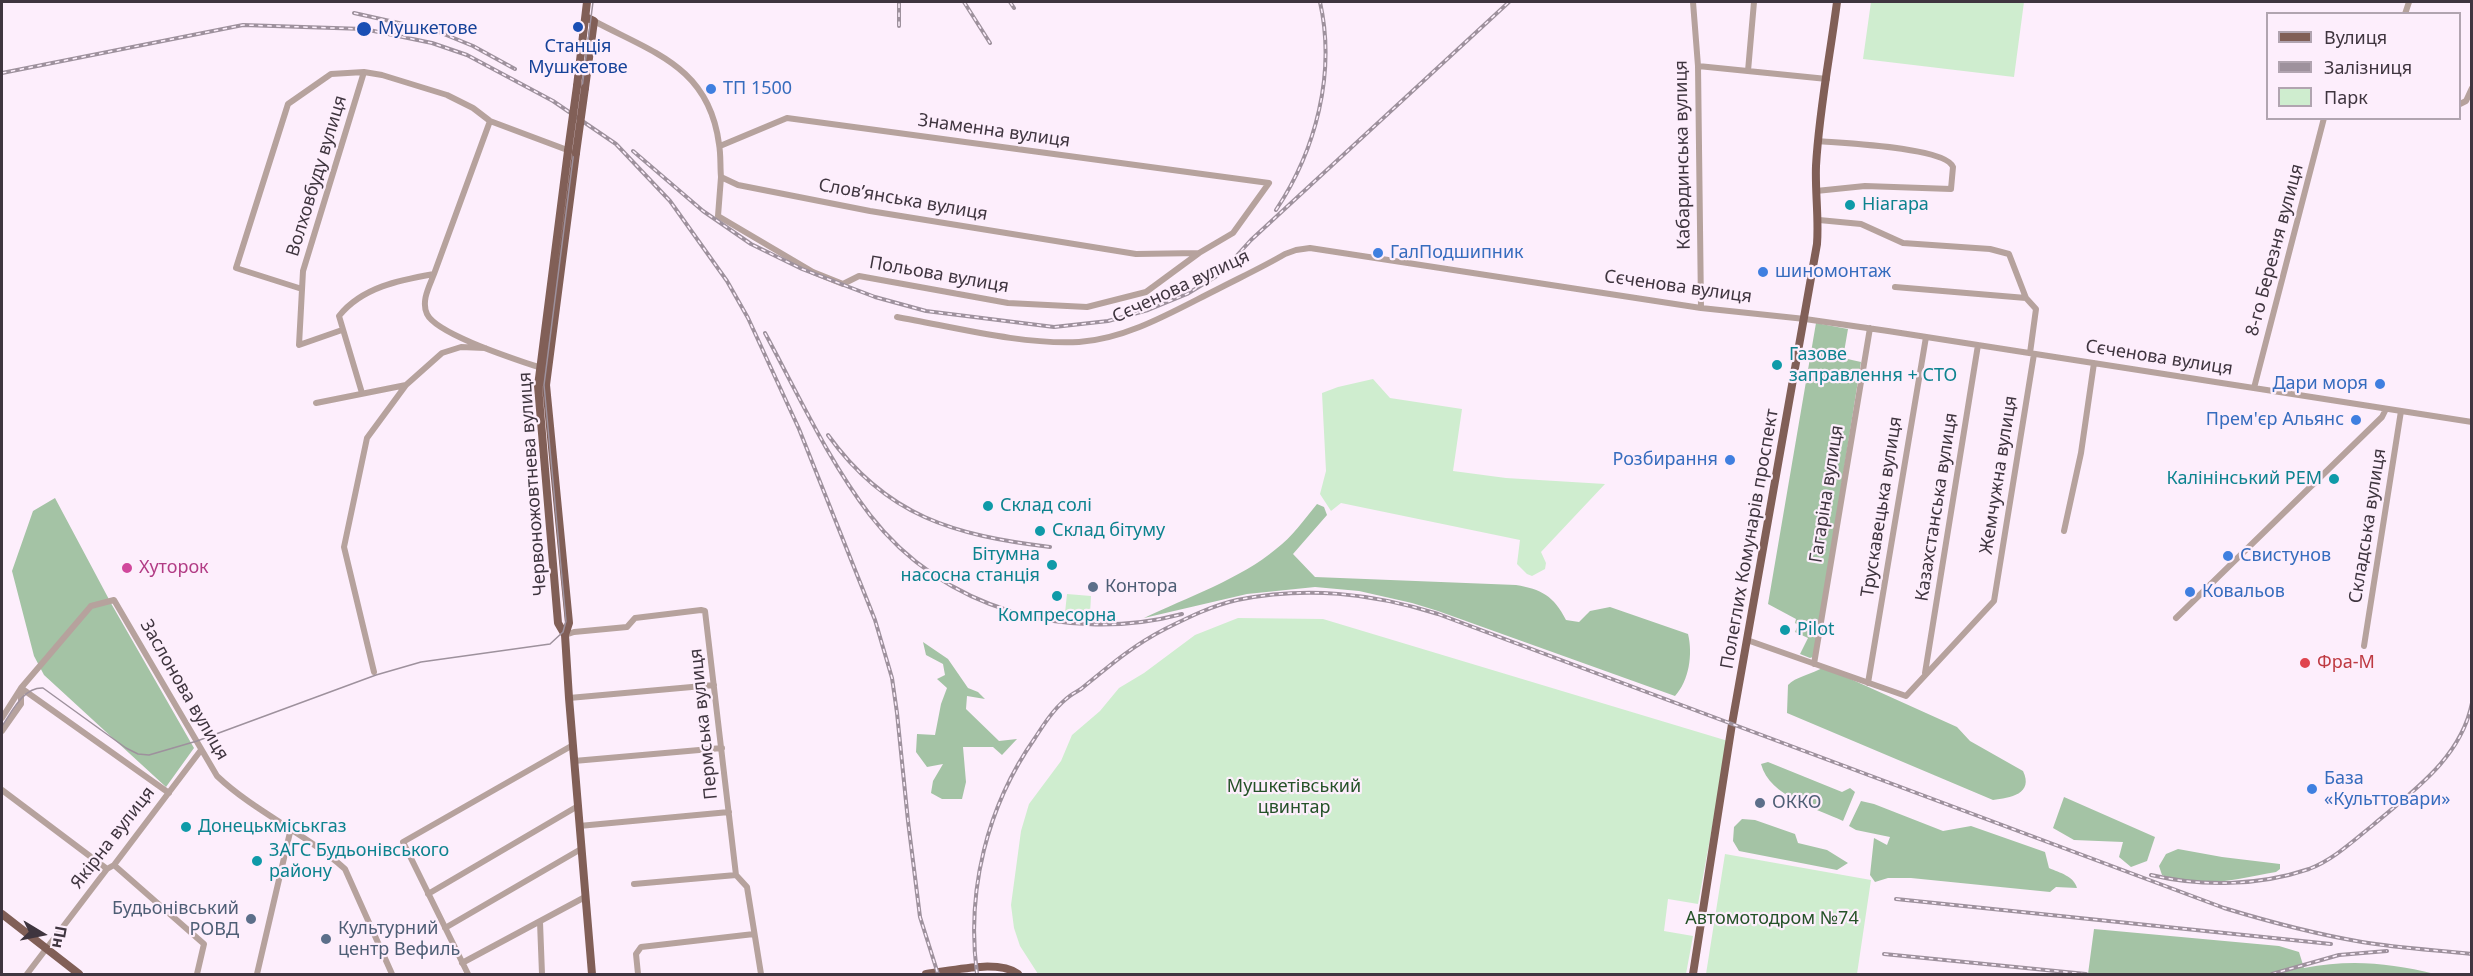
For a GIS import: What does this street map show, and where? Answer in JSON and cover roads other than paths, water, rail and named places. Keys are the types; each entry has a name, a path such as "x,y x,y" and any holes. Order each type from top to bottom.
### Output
{"main road":[{"path":"572,152 587,2"},
{"name":"Полеглих Комунарів проспект","path":"1693,975 1747,640 1805,319 1819,220 1816,191 1818,141 1837,2"},
{"path":"572,152 585,88 594,21 586,17"},
{"name":"Червоножовтнева вулиця","path":"572,152 544,369 569,623 565,635 569,698 592,975"},
{"path":"2,914 79,975"},
{"path":"926,975 997,966 1010,969 1018,975"}],"street":[{"name":"Кабардинська вулиця","path":"1693,2 1698,66 1701,308"},
{"path":"1748,71 1754,2"},
{"path":"594,21 674,63 693,80 707,102 720,146 721,177"},
{"path":"1698,66 1827,80"},
{"name":"Волховбуду вулиця","path":"342,330 299,345 303,271 364,72"},
{"name":"Волховбуду вулиця","path":"302,289 236,268 288,104 331,74 364,72 382,75 447,95 473,108 490,121 572,152"},
{"path":"2461,104 2466,101 2472,88"},
{"name":"Знаменна вулиця","path":"720,146 787,118 1269,183 1233,233 1199,253"},
{"name":"8-го Березня вулиця","path":"2254,388 2323,120"},
{"path":"490,121 424,301 428,316 438,326 485,348 544,369"},
{"path":"1816,191 1865,186 1951,189 1953,167 1946,159 1910,150 1818,141"},
{"name":"Слов’янська вулиця","path":"721,177 738,185 870,211 1125,252 1199,253"},
{"name":"Польова вулиця","path":"721,177 718,216 813,272 843,284 859,276 1008,303 1087,308 1146,292 1199,253"},
{"path":"1819,220 1861,224 1903,243 1990,249 2009,254 2026,298 1896,287"},
{"name":"Сєченова вулиця","path":"897,317 992,334 1079,342 1137,327 1296,250 1310,248 1701,308 1870,328 2472,422"},
{"path":"362,393 339,316 349,304 398,281 434,274"},
{"name":"Жемчужна вулиця","path":"1925,674 1994,601 2032,353 2036,309 2026,298"},
{"name":"Гагаріна вулиця","path":"1814,664 1870,328"},
{"name":"Трускавецька вулиця","path":"1868,683 1926,337"},
{"name":"Казахстанська вулиця","path":"1925,674 1978,345"},
{"path":"374,672 344,547 367,438 406,385 442,353 461,347 485,348"},
{"path":"2064,531 2081,453 2094,363"},
{"path":"316,403 406,385"},
{"name":"Складська вулиця","path":"2176,618 2382,417 2386,409"},
{"name":"Складська вулиця","path":"2364,645 2401,411"},
{"name":"Заслонова вулиця","path":"21,688 90,606 114,600 217,776 237,795 291,828 345,868 392,975"},
{"name":"Пермська вулиця","path":"565,635 574,632 627,627 635,618 705,611 736,875 747,886 761,975"},
{"path":"1747,640 1906,696 1925,674"},
{"path":"569,698 714,685"},
{"path":"2,718 21,688"},
{"path":"2,730 21,704 21,688"},
{"path":"21,688 169,793"},
{"path":"468,975 403,842 573,746"},
{"path":"574,761 722,748"},
{"name":"Якірна вулиця","path":"27,975 107,868 114,865 201,750"},
{"path":"2,790 107,868"},
{"path":"428,894 578,806"},
{"path":"579,826 729,812"},
{"path":"257,975 291,828"},
{"path":"445,928 581,849"},
{"path":"114,865 204,944 197,975"},
{"path":"634,884 736,875"},
{"path":"462,963 585,897"},
{"path":"540,922 542,975"},
{"path":"638,975 636,954 641,947 754,934"}],"tram line":[{"path":"2,726 24,696 43,688 126,748 138,754 149,755 197,741 376,675 421,662 550,644 563,632 566,621 544,385 593,2"}],"railway":[{"path":"899,2 899,26"},
{"path":"964,2 990,43"},
{"path":"1010,2 1014,8"},
{"path":"1276,210 1302,162 1319,110 1326,56 1320,2"},
{"path":"633,151 703,211 751,244 802,269 875,297 926,311 1054,327 1108,321 1148,310 1187,294 1220,274 1251,240 1509,2"},
{"path":"354,13 439,32 473,46 515,69"},
{"path":"2,73 243,25 364,29 432,43 467,55 553,101 616,144 670,201 727,281 748,318 799,429 875,620 892,678 920,917 938,974"},
{"path":"765,333 814,426 855,494 870,515 900,548 934,575 971,596 1011,611 1053,621 1096,625 1139,622 1182,614"},
{"path":"828,435 851,463 874,485 899,503 925,517 983,536 1050,547"},
{"path":"977,974 974,943 975,912 984,850 1004,792 1018,764 1049,717 1069,696 1131,649 1191,616 1237,600 1288,593 1363,597 1438,614 2224,908 2344,939 2472,954"},
{"path":"2151,875 2190,882 2250,882 2290,875 2318,865 2350,844 2433,772 2458,740 2472,703"},
{"path":"1896,899 2331,944"},
{"path":"2272,974 2339,955 2387,951"},
{"path":"1884,954 2086,974"}],"place":[{"name":"Станція Мушкетове","path":"578,27"},
{"name":"Мушкетове","path":"364,29"},
{"name":"ТП 1500","path":"711,89"},
{"name":"Ніагара","path":"1850,205"},
{"name":"ГалПодшипник","path":"1378,253"},
{"name":"шиномонтаж","path":"1763,272"},
{"name":"Газове заправлення + СТО","path":"1777,365"},
{"name":"Дари моря","path":"2380,384"},
{"name":"Прем'єр Альянс","path":"2356,420"},
{"name":"Розбирання","path":"1730,460"},
{"name":"Калінінський РЕМ","path":"2334,479"},
{"name":"Склад солі","path":"988,506"},
{"name":"Склад бітуму","path":"1040,531"},
{"name":"Свистунов","path":"2228,556"},
{"name":"Бітумна насосна станція","path":"1052,565"},
{"name":"Хуторок","path":"127,568"},
{"name":"Контора","path":"1093,587"},
{"name":"Ковальов","path":"2190,592"},
{"name":"Компресорна","path":"1057,596"},
{"name":"Pilot","path":"1785,630"},
{"name":"Фра-М","path":"2305,663"},
{"name":"База «Культтовари»","path":"2312,789"},
{"name":"ОККО","path":"1760,803"},
{"name":"Донецькміськгаз","path":"186,827"},
{"name":"ЗАГС Будьонівського району","path":"257,861"},
{"name":"Будьонівський РОВД","path":"251,919"},
{"name":"Культурний центр Вефиль","path":"326,939"}],"park label":[{"name":"Мушкетівський цвинтар","path":"1294,797"},
{"name":"Автомотодром №74","path":"1772,919"}]}
